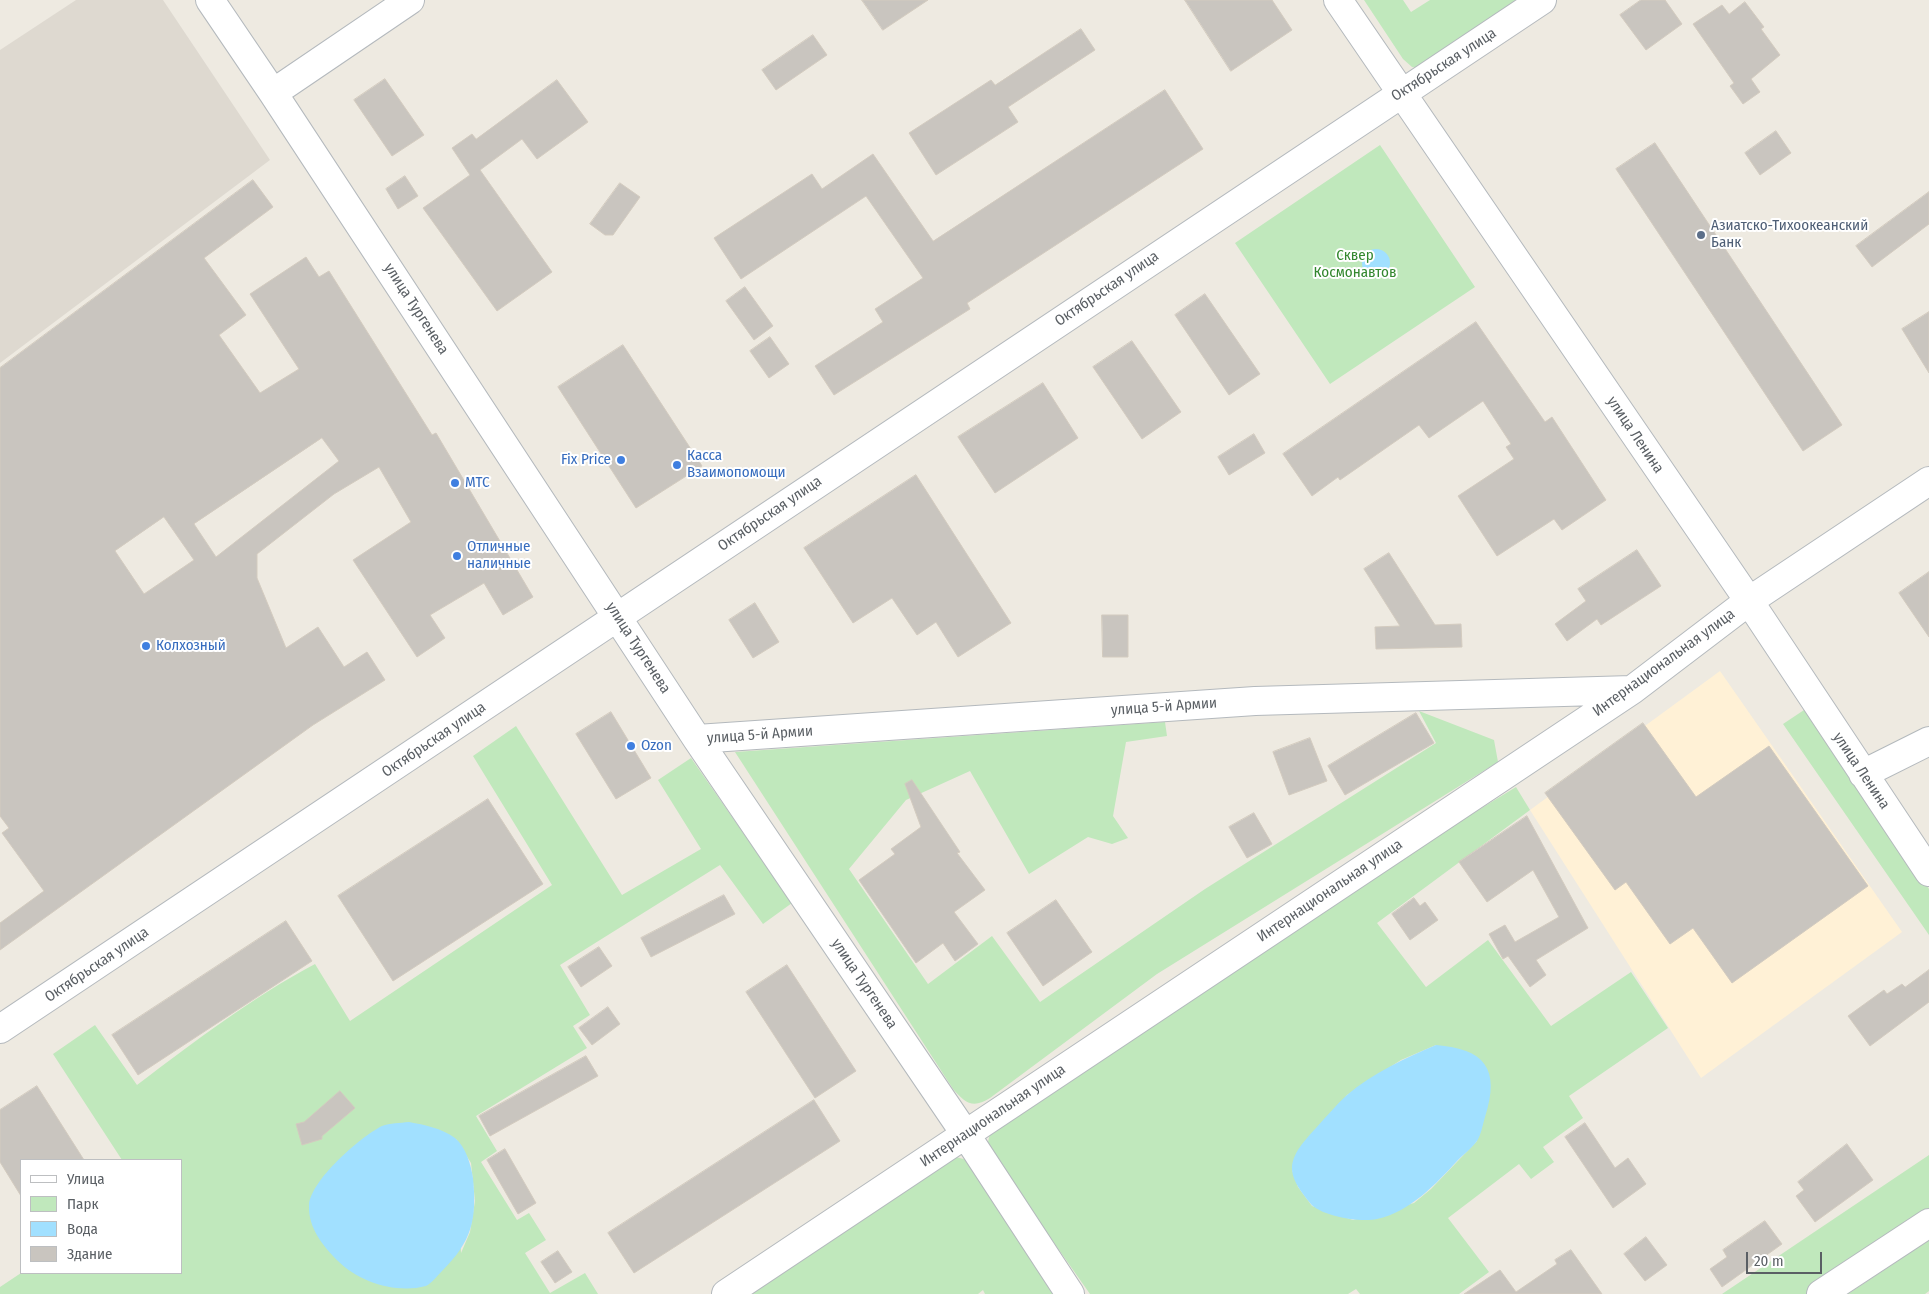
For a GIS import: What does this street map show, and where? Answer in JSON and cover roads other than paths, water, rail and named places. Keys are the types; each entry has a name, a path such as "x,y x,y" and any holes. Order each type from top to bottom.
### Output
{"street":[{"name":"улица Тургенева","path":"210,0 618,616 697,739 966,1135 1070,1294"},
{"path":"273,93 410,0"},
{"name":"улица Ленина","path":"1338,0 1749,601 1929,872"},
{"name":"Октябрьская улица","path":"0,1030 1542,0"},
{"name":"Интернациональная улица","path":"726,1294 1632,690 1749,601 1929,481"},
{"name":"улица 5-й Армии","path":"697,739 1255,701 1632,690"},
{"path":"1863,774 1929,741"},
{"path":"1821,1294 1929,1223"}],"water":[{"path":"1376,249 1386,253 1390,263 1386,273 1376,277 1366,273 1362,263 1366,253"},
{"path":"1436,1045 1453,1047 1477,1057 1484,1064 1489,1074 1491,1086 1489,1100 1477,1141 1422,1196 1389,1215 1377,1219 1361,1220 1331,1215 1315,1208 1296,1183 1292,1170 1294,1158 1304,1142 1339,1103 1357,1087 1390,1067"},
{"path":"409,1122 439,1129 459,1142 465,1151 471,1168 474,1206 473,1218 466,1239 452,1260 426,1286 403,1288 391,1287 367,1280 356,1275 338,1261 322,1243 314,1229 309,1213 309,1205 318,1184 327,1172 362,1139 382,1126"}],"place":[{"name":"Азиатско-Тихоокеанский Банк","path":"1701,235"},
{"name":"Fix Price","path":"621,460"},
{"name":"Касса Взаимопомощи","path":"677,465"},
{"name":"МТС","path":"455,483"},
{"name":"Отличные наличные","path":"457,556"},
{"name":"Колхозный","path":"146,646"},
{"name":"Ozon","path":"631,746"}],"park label":[{"name":"Сквер Космонавтов","path":"1355,264"}]}
